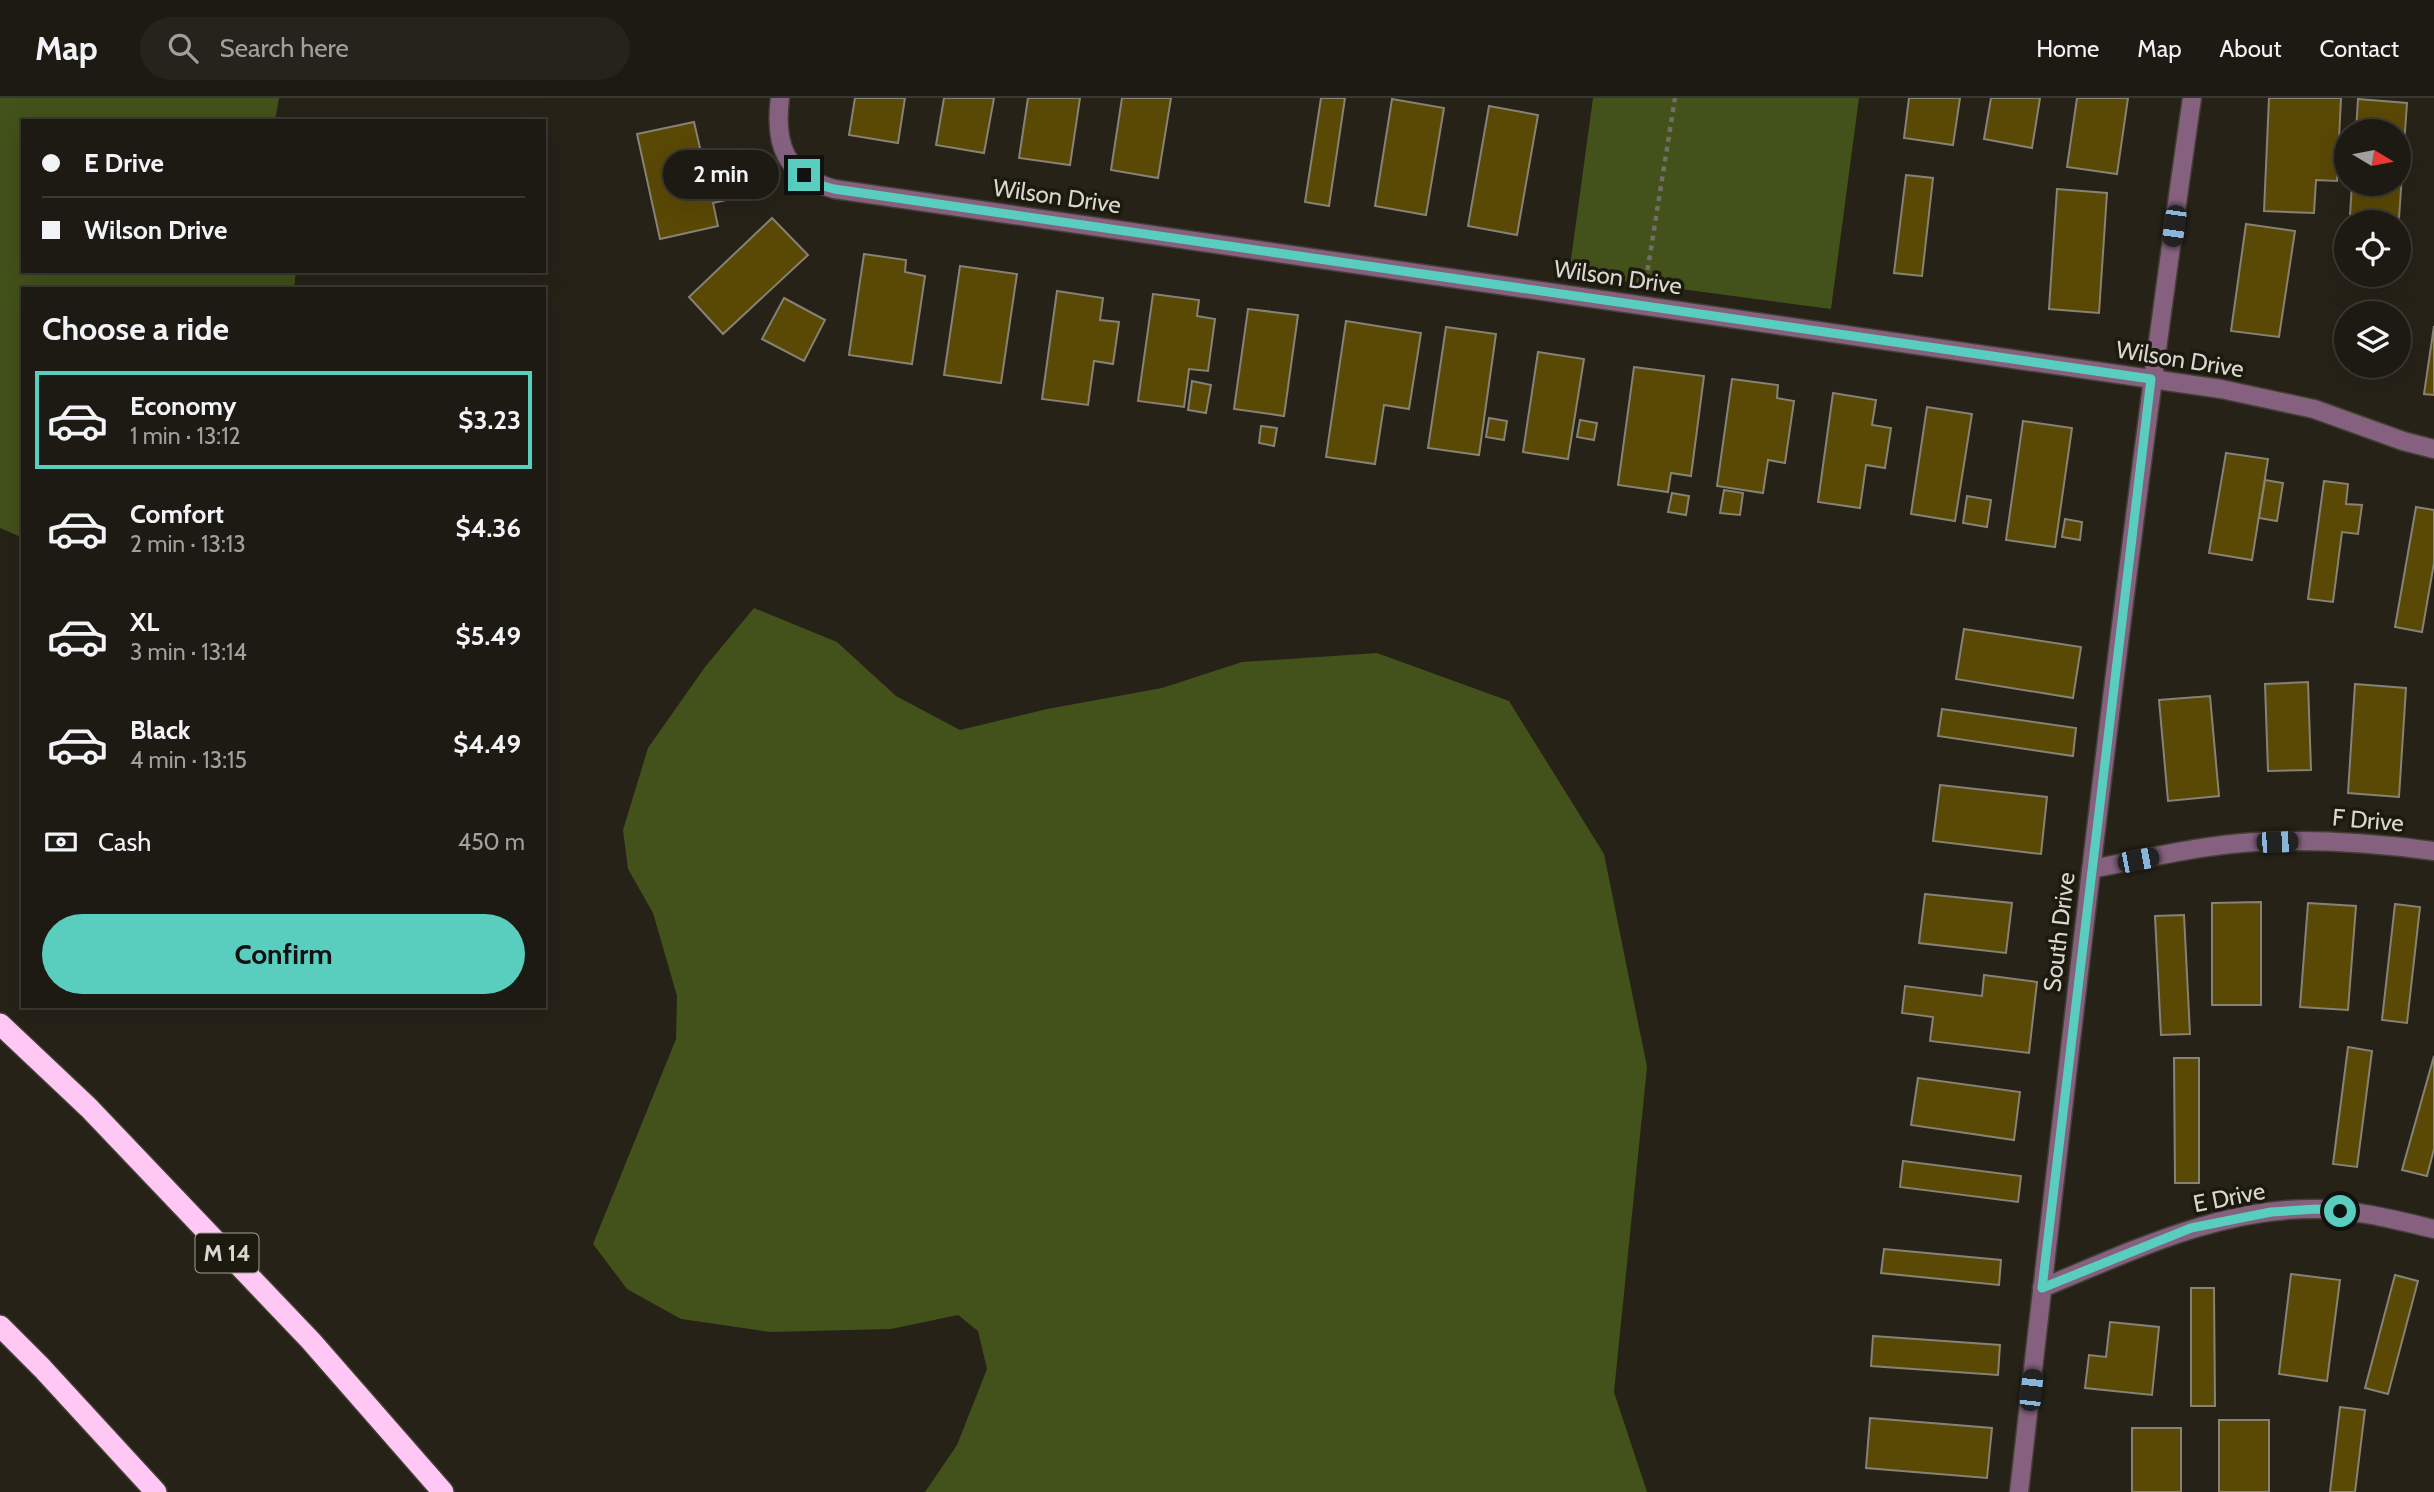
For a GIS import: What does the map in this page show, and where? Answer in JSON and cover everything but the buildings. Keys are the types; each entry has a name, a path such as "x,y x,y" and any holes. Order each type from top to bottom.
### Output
{"highway":[{"name":"M 14","path":"0,1024 89,1108 293,1322 400,1440 443,1492"},
{"path":"0,1326 156,1492"}],"street":[{"name":"Wilson Drive","path":"780,98 776,124 780,143 795,167 804,175 820,185 834,189 2221,389 2314,409 2403,441 2434,449"},
{"name":"South Drive","path":"2019,1492 2151,379 2192,98"},
{"name":"F Drive","path":"2091,869 2186,851 2254,842 2323,840 2434,851"},
{"name":"E Drive","path":"2042,1288 2191,1228 2271,1212 2317,1209 2363,1213 2434,1229"}],"path":[{"path":"1642,306 1675,98"}],"green space":[{"path":"0,98 279,98 275,119 21,119 21,273 296,273 294,287 21,287 21,537 0,528"},
{"path":"1593,98 1859,98 1831,309 1569,274"},
{"path":"754,608 837,642 896,696 960,730 1047,709 1162,688 1242,662 1377,653 1509,701 1604,854 1647,1067 1614,1392 1647,1492 925,1492 957,1445 987,1369 978,1331 958,1315 891,1329 770,1332 681,1319 627,1289 593,1244 676,1039 677,996 653,913 628,869 623,830 648,748 705,667"}],"route":[{"path":"804,175 820,185 834,189 2151,379 2042,1288 2191,1228 2271,1212 2317,1209 2340,1211"}]}
